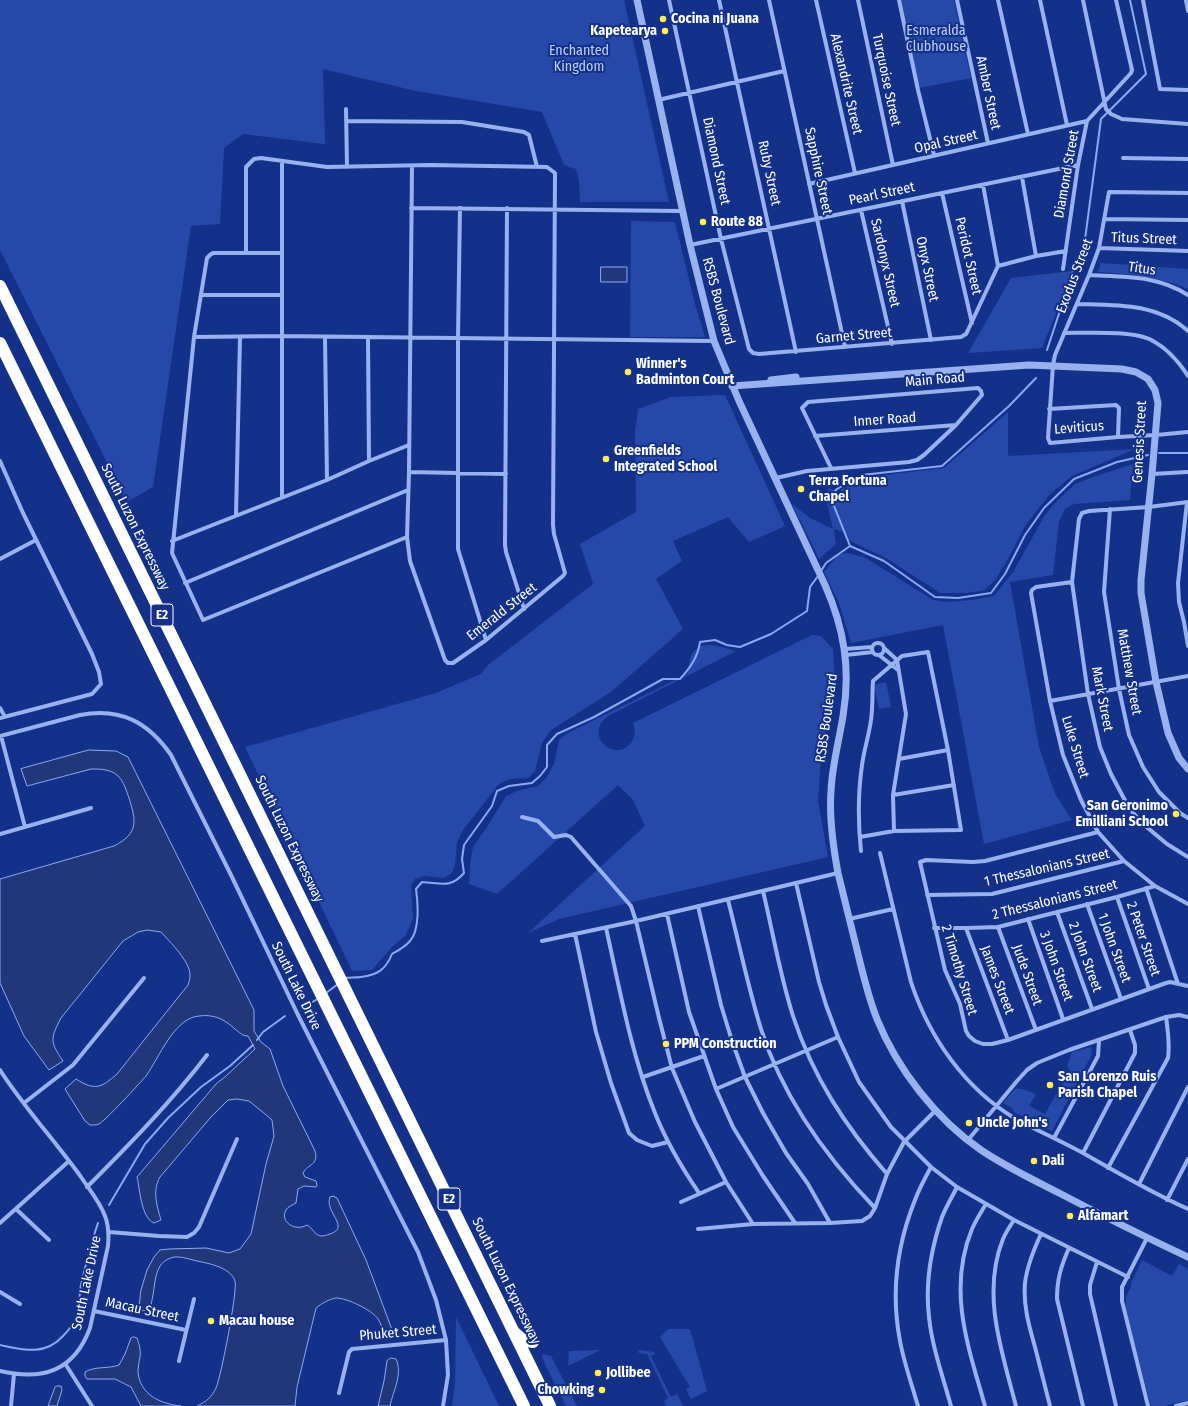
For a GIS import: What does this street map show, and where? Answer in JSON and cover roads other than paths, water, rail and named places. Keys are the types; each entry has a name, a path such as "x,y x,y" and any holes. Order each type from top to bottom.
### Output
{"highway":[{"name":"South Luzon Expressway","path":"0,286 550,1406"},
{"name":"E2","path":"0,343 524,1406"},
{"path":"514,1332 523,1340 533,1342"}],"street":[{"name":"RSBS Boulevard","path":"637,0 682,211 714,341 732,386 834,604 845,652 847,674 846,695 834,764 831,791 831,814 835,855 849,919 866,985 877,1019 904,1070 935,1111 981,1150 999,1161 1188,1257"},
{"name":"Diamond Street","path":"669,0 721,239 749,349"},
{"name":"Ruby Street","path":"719,0 796,352"},
{"name":"Sapphire Street","path":"769,0 846,347"},
{"name":"Alexandrite Street","path":"816,0 855,173"},
{"name":"Turquoise Street","path":"858,0 893,165"},
{"path":"899,0 934,156"},
{"name":"Amber Street","path":"956,0 988,143"},
{"path":"998,0 1028,134"},
{"path":"1040,0 1067,126"},
{"path":"1083,0 1106,109 1111,114 1122,118 1188,124"},
{"name":"Diamond Street","path":"1063,269 1078,165 1087,121 1131,73 1132,70 1116,0"},
{"path":"1143,0 1160,88 1188,90"},
{"path":"1186,0 1188,10"},
{"path":"658,100 784,71"},
{"path":"346,109 347,167"},
{"path":"346,120 462,122 524,132 529,135 537,167"},
{"name":"Opal Street","path":"809,184 1087,121"},
{"path":"246,253 246,167 254,159 261,158 327,167 548,167 555,173 554,340"},
{"path":"1123,158 1188,159"},
{"path":"282,162 282,497"},
{"name":"Pearl Street","path":"690,245 1078,165"},
{"path":"282,253 214,253 207,258 194,337 172,541 172,554 203,620 407,537 412,166"},
{"path":"1022,177 1036,256"},
{"path":"972,323 998,266 983,185"},
{"name":"Exodus Street","path":"1053,365 1064,333 1099,248 1109,192 1188,193"},
{"name":"Peridot Street","path":"942,193 972,323"},
{"name":"Onyx Street","path":"902,201 931,340"},
{"path":"411,208 682,211"},
{"path":"460,208 458,338 458,549 486,640"},
{"path":"507,208 505,545 524,609"},
{"name":"Sardonyx Street","path":"861,210 892,344"},
{"path":"1104,219 1188,220"},
{"name":"Titus Street","path":"1099,248 1188,251"},
{"path":"998,266 1036,256 1066,251"},
{"name":"Titus","path":"1089,275 1144,278 1162,283 1188,296"},
{"path":"201,295 282,295"},
{"path":"1077,304 1131,306 1154,311 1178,322 1188,331"},
{"name":"Garnet Street","path":"749,349 753,353 759,354 796,352 961,337 966,334 972,323"},
{"path":"1064,333 1131,334 1152,340 1171,354 1188,376"},
{"path":"194,337 281,336 325,338 714,341"},
{"path":"236,515 240,337"},
{"path":"325,338 327,480"},
{"path":"368,338 368,461"},
{"name":"Emerald Street","path":"407,537 410,561 445,660 448,663 453,663 486,640 563,576 565,573 554,534 553,525 554,340"},
{"name":"Genesis Street","path":"732,386 757,384 772,379 794,377 810,380 982,368 1053,365 1122,369 1136,372 1148,379 1155,390 1158,403 1141,593 1156,682 1168,733 1179,758 1188,769"},
{"name":"Leviticus","path":"1053,365 1049,409 1048,438 1050,443 1188,432"},
{"name":"Main Road","path":"776,478 807,471 917,460 956,426 982,395 978,388 808,402 804,404 802,408 831,468"},
{"path":"1049,409 1116,405 1119,408 1118,437"},
{"name":"Inner Road","path":"815,436 956,426"},
{"path":"172,541 327,480 368,461 409,445"},
{"path":"0,461 36,540 92,654 99,672 101,684 92,694 2,718 0,708"},
{"path":"409,472 506,474"},
{"path":"1152,474 1188,472"},
{"path":"185,583 408,490"},
{"path":"1110,509 1149,507 1187,502 1178,583 1179,602 1188,646"},
{"name":"Mark Street","path":"1110,509 1082,513 1079,519 1072,582 1088,694 1100,747 1111,774 1129,808 1142,824 1167,844 1188,857"},
{"name":"Matthew Street","path":"1110,509 1104,592 1119,689 1129,735 1143,767 1159,792 1180,813 1188,818"},
{"path":"0,559 36,540"},
{"name":"Luke Street","path":"1072,582 1036,588 1032,590 1031,593 1050,701 1063,755 1081,800 1098,832 1124,861 1155,886 1188,904"},
{"path":"845,652 872,647 875,644 880,643 897,660 906,714 893,795 894,831"},
{"path":"872,647 873,652"},
{"path":"879,655 883,653 884,648"},
{"path":"845,652 873,652 898,670"},
{"path":"860,837 894,831 961,830 948,750 928,652 902,656 873,681 871,720 860,783 860,837 861,851"},
{"path":"1050,701 1188,676"},
{"name":"South Lake Drive","path":"1,736 90,713 116,714 128,718 152,732 171,755 232,875 298,1016 418,1252 436,1300 446,1340 448,1375 443,1406"},
{"path":"1,736 25,827"},
{"path":"899,759 948,750"},
{"path":"893,795 954,785"},
{"path":"0,834 91,808"},
{"path":"522,817 538,821 554,837 566,835 571,837 631,906 672,1068 695,1122 726,1182 753,1224"},
{"name":"2 Timothy Street","path":"1098,832 985,861 923,860 920,862 934,928 945,970 960,1004 966,1031 975,1042 992,1044 1008,1040 1170,982 1188,986"},
{"path":"880,854 911,982 924,1017 935,1036 964,1076 996,1105 1015,1118 1083,1153 1167,1200 1188,1209"},
{"name":"1 Thessalonians Street","path":"927,896 992,894 1124,861"},
{"path":"542,941 728,900 838,873"},
{"path":"796,883 819,982 838,1037 859,1082 891,1127 904,1142 931,1167 957,1187 1014,1220 1128,1277"},
{"name":"2 Thessalonians Street","path":"934,928 998,927 1155,886"},
{"path":"1146,888 1178,984"},
{"path":"763,891 793,1017 806,1050 830,1098 845,1122 887,1174"},
{"name":"2 Peter Street","path":"1117,897 1149,989"},
{"path":"728,900 760,1024 775,1064 792,1098 815,1137 850,1182 875,1208"},
{"name":"1 John Street","path":"1087,904 1121,999"},
{"path":"698,906 721,1005 745,1076 763,1113 786,1153 808,1184 830,1223"},
{"path":"849,919 893,909"},
{"name":"2 John Street","path":"1057,912 1092,1009"},
{"path":"667,914 689,1012 716,1089 733,1127 795,1224"},
{"name":"3 John Street","path":"1028,919 1064,1019"},
{"name":"Jude Street","path":"998,927 1036,1030"},
{"path":"606,928 628,1025 642,1077 655,1113 668,1142 699,1193"},
{"name":"James Street","path":"966,928 1008,1040"},
{"path":"575,934 596,1032 611,1083 629,1132 636,1140 652,1146 668,1142"},
{"path":"24,1103 73,1065 144,978"},
{"path":"968,1140 1027,1070 1037,1063 1069,1050 1166,1017 1179,1015 1188,1017"},
{"path":"1108,1168 1168,1058 1170,1047 1166,1017"},
{"path":"1083,1153 1135,1053 1135,1045 1130,1030"},
{"path":"716,1089 838,1037"},
{"path":"1054,1138 1098,1056 1098,1041"},
{"path":"87,1187 143,1129 207,1055"},
{"path":"642,1077 704,1056"},
{"name":"South Lake Drive","path":"0,1070 87,1187 104,1215 110,1232 94,1311 86,1339 79,1351 66,1365 48,1372 24,1375 0,1371"},
{"path":"1139,1184 1188,1087"},
{"path":"698,1229 753,1224 862,1221 870,1216 875,1208 887,1174 904,1142 935,1111"},
{"path":"110,1232 187,1237 194,1233 199,1227 237,1139"},
{"path":"1167,1200 1188,1159"},
{"path":"0,1223 69,1161"},
{"path":"918,1406 900,1342 896,1317 895,1295 898,1261 906,1226 915,1200 931,1167"},
{"path":"681,1202 726,1182"},
{"path":"951,1406 932,1337 928,1316 928,1294 930,1266 934,1244 943,1216 957,1187"},
{"path":"985,1406 964,1333 960,1292 962,1271 968,1242 973,1228 986,1204"},
{"path":"16,1209 49,1240"},
{"path":"1014,1220 1004,1237 998,1252 994,1273 993,1305 996,1327 1016,1406"},
{"path":"1041,1234 1029,1265 1025,1283 1026,1304 1028,1321 1050,1406"},
{"path":"1148,1238 1122,1288 1122,1301 1148,1406"},
{"path":"1070,1248 1064,1261 1057,1284 1057,1299 1083,1406"},
{"path":"1097,1262 1090,1285 1090,1294 1116,1406"},
{"path":"0,1292 20,1304"},
{"path":"179,1361 194,1299"},
{"name":"Macau Street","path":"94,1311 186,1330"},
{"name":"Phuket Street","path":"339,1393 349,1352 352,1348 446,1340"},
{"path":"66,1365 92,1406"},
{"path":"10,1406 14,1374"},
{"path":"1176,1406 1188,1403"}],"waterway":[{"path":"1047,350 1073,271 1084,247 1101,119 1146,74 1130,0"},
{"path":"850,546 830,496 837,489 862,475 942,466 1009,406 1036,378"},
{"path":"1159,453 1188,453"},
{"path":"821,571 826,563 850,546 884,561 935,597 958,598 991,593 1005,574 1025,535 1044,508 1074,479 1117,462 1148,455"},
{"path":"345,978 367,976 377,973 387,964 392,954 404,947 410,941 417,923 418,909 416,889 422,882 440,884 450,883 464,873 462,859 464,845 492,806 497,791 509,786 532,783 540,776 547,767 547,745 557,734 594,717 663,679 680,679 693,662 700,642 715,640 727,645 740,647 771,634 807,611 810,587 818,576"},
{"path":"326,993 338,984"},
{"path":"304,1003 311,1003 319,998"},
{"path":"257,1040 263,1032 285,1016"},
{"path":"109,1205 145,1144 168,1118 201,1087 230,1066 253,1045"},
{"path":"0,1345 26,1350 41,1349 49,1347 69,1329 77,1316 81,1285 98,1223"}],"place":[{"name":"Cocina ni Juana","path":"663,19"},
{"name":"Kapetearya","path":"665,31"},
{"name":"Route 88","path":"703,222"},
{"name":"Winner's Badminton Court","path":"628,372"},
{"name":"Greenfields Integrated School","path":"606,459"},
{"name":"Terra Fortuna Chapel","path":"801,489"},
{"name":"San Geronimo Emilliani School","path":"1176,814"},
{"name":"PPM Construction","path":"666,1044"},
{"name":"San Lorenzo Ruis Parish Chapel","path":"1050,1085"},
{"name":"Uncle John's","path":"969,1123"},
{"name":"Dali","path":"1034,1161"},
{"name":"Alfamart","path":"1070,1216"},
{"name":"Macau house","path":"211,1321"},
{"name":"Jollibee","path":"598,1373"},
{"name":"Chowking","path":"602,1390"}],"park label":[{"name":"Esmeralda Clubhouse","path":"936,40"},
{"name":"Enchanted Kingdom","path":"579,60"}]}
